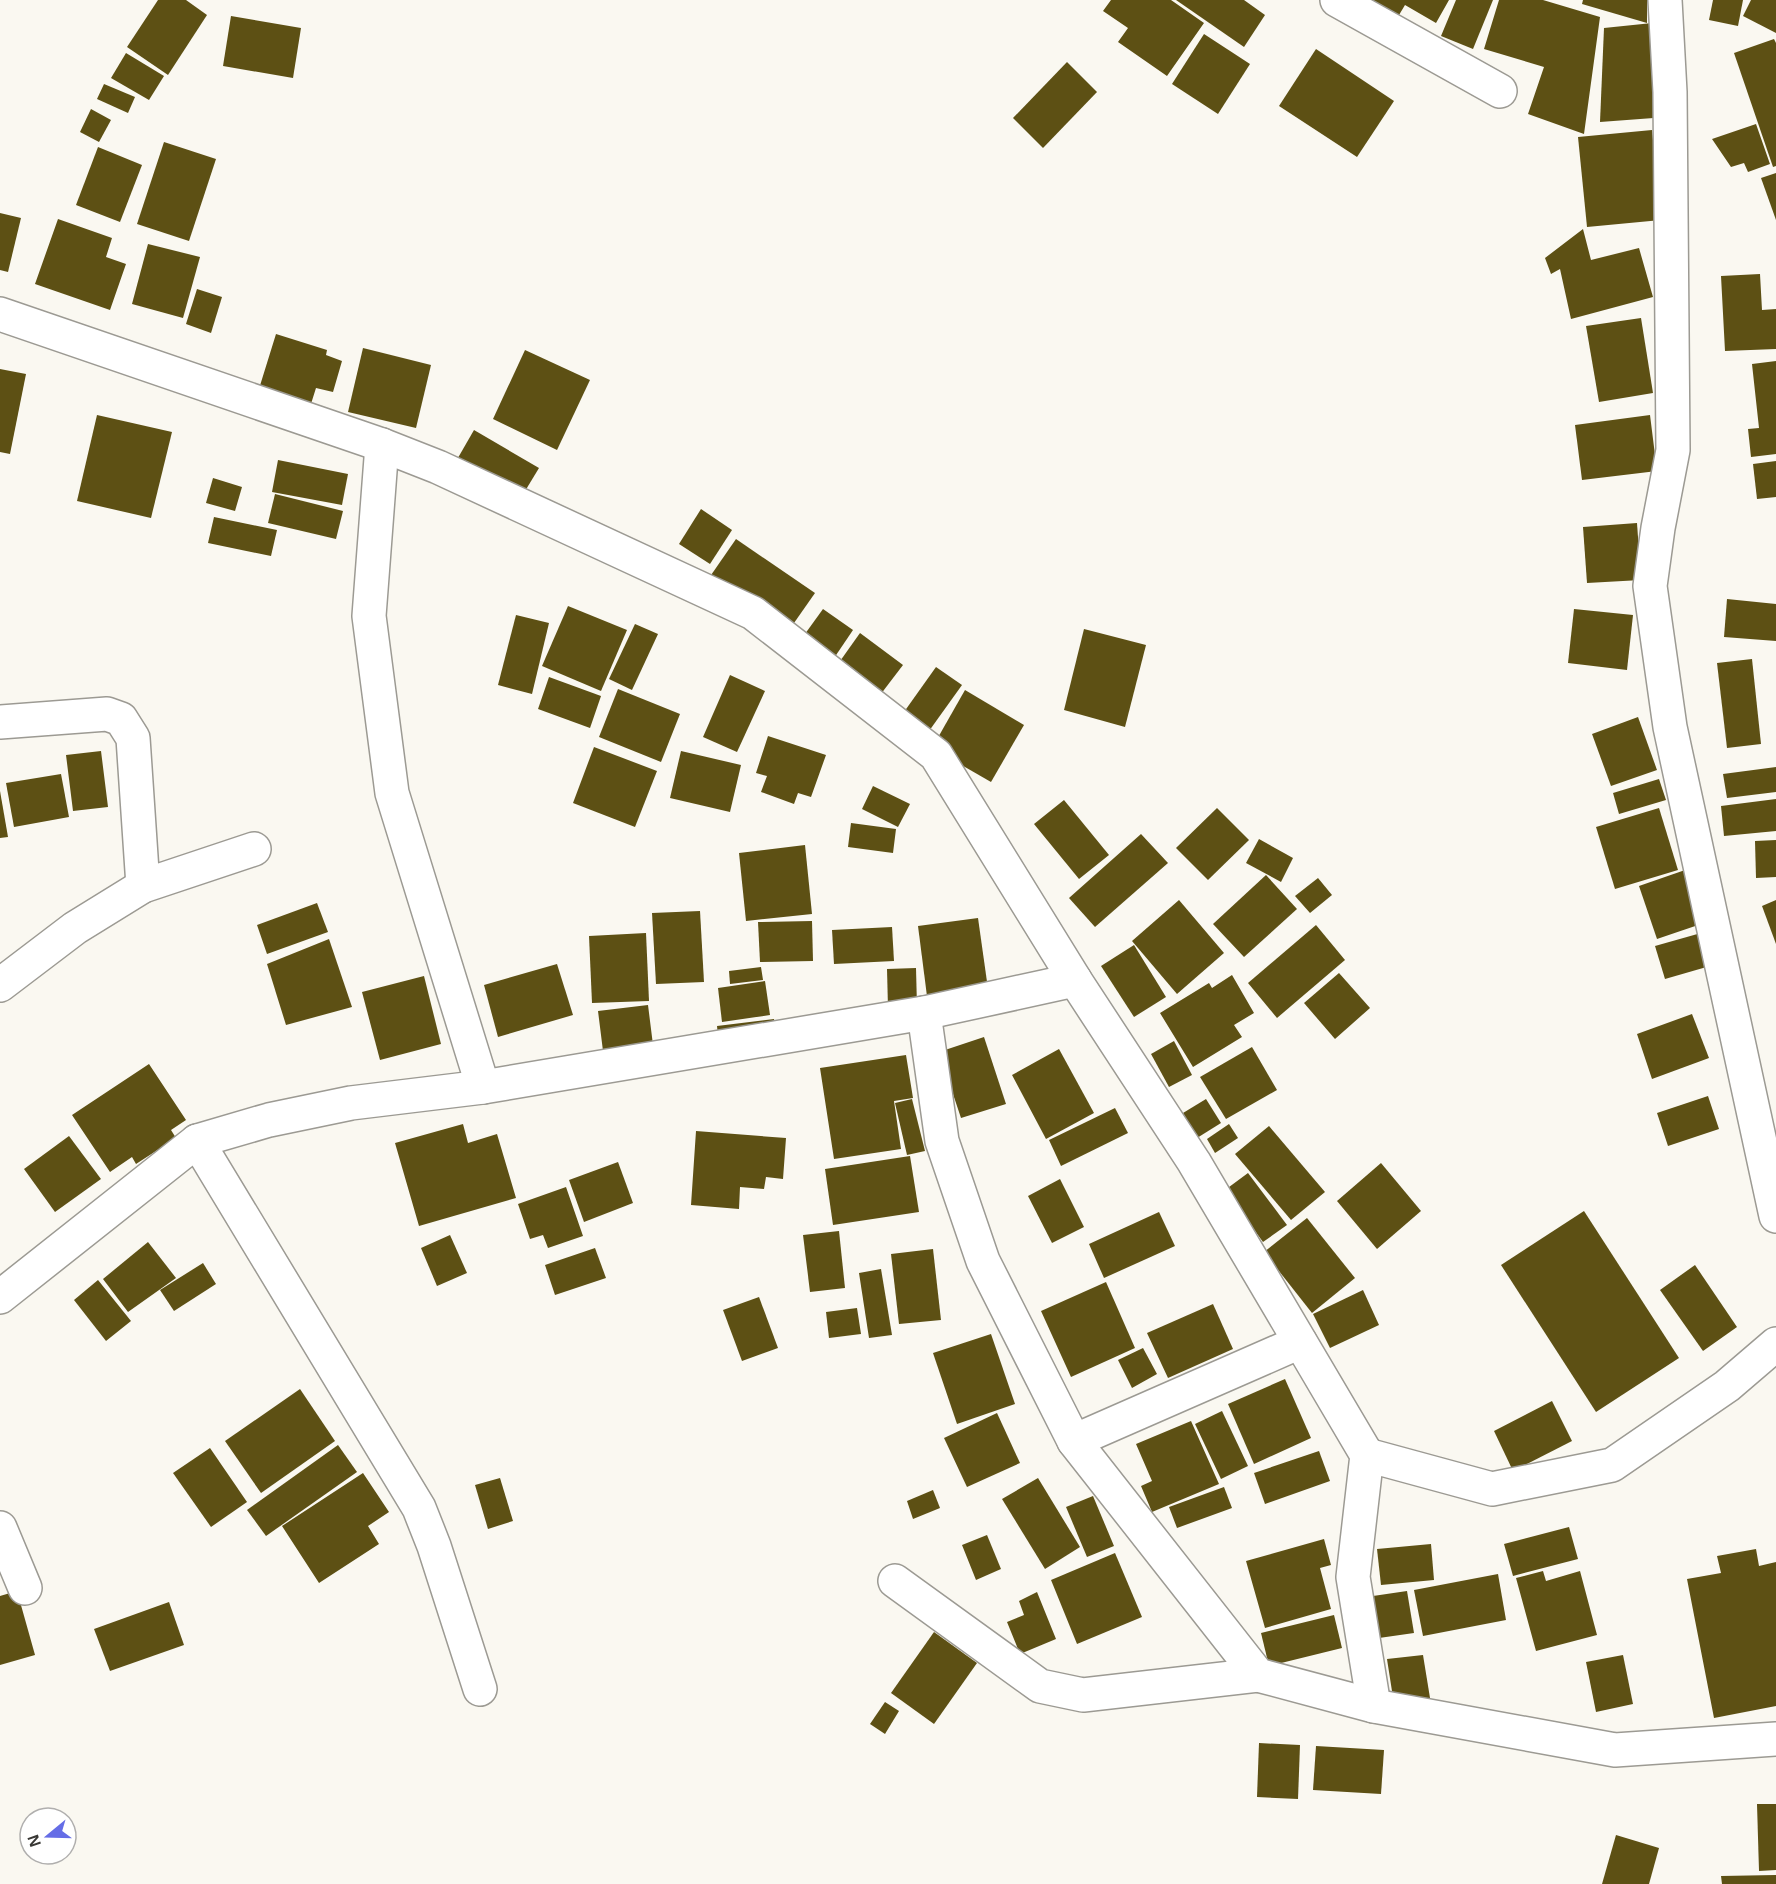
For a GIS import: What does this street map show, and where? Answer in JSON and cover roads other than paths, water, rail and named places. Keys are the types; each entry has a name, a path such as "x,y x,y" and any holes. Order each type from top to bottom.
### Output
{"street":[{"path":"1337,0 1500,91"},
{"path":"1665,0 1670,92 1673,450 1650,586 1670,727 1766,1126 1776,1216"},
{"path":"0,314 438,466 753,613 936,755 1075,980 1194,1162 1367,1455 1353,1577 1374,1706"},
{"path":"382,445 369,616 392,793 483,1087"},
{"path":"0,722 107,714 121,719 133,738 143,886"},
{"path":"0,985 75,928 143,886 254,849"},
{"path":"0,1296 197,1141 269,1120 351,1103 483,1087 924,1013 1075,980"},
{"path":"924,1013 942,1141 983,1261 1074,1441 1258,1675"},
{"path":"197,1141 419,1508 434,1546 480,1689"},
{"path":"1074,1441 1300,1342"},
{"path":"1367,1455 1492,1489 1612,1465 1727,1386 1776,1344"},
{"path":"0,1528 25,1588"},
{"path":"895,1581 1040,1686 1083,1695 1258,1675 1374,1706 1616,1750 1776,1739"}]}
